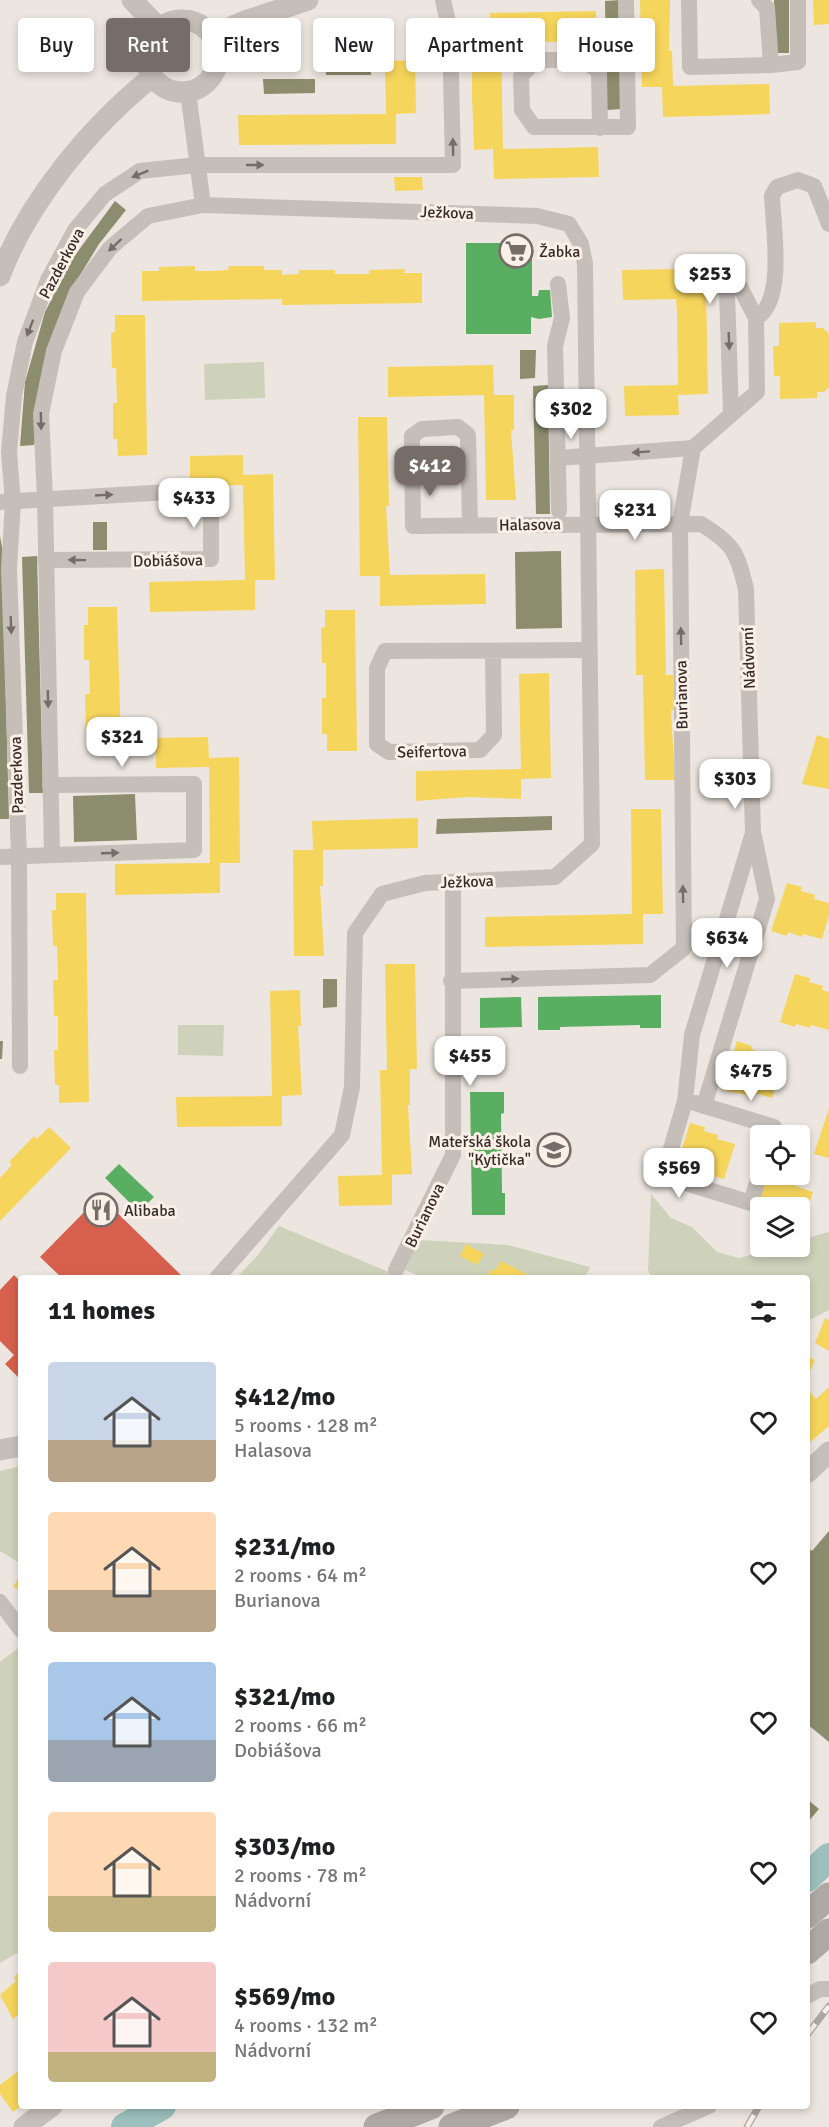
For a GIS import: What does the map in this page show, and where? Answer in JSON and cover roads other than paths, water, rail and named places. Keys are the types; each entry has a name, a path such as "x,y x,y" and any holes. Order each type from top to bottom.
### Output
{"highway":[{"path":"810,1912 829,1896"},
{"path":"810,1948 829,1932"},
{"path":"377,2127 423,2109"},
{"path":"452,2127 498,2109"}],"street":[{"path":"132,0 149,18"},
{"path":"254,18 308,0"},
{"name":"Pazderkova","path":"20,1066 19,856 7,502 14,396 25,342 48,280 75,230 105,194 140,171 197,165 453,165 450,31 443,0"},
{"path":"600,128 599,72 584,60 536,60 521,76 522,110 534,127 600,128 628,127 626,0"},
{"path":"688,0 690,67 798,62 798,0"},
{"path":"759,0 767,8 771,65"},
{"path":"150,72 152,77 168,89 188,92 204,85 214,72"},
{"path":"0,276 26,225 51,184 107,117 152,77"},
{"path":"52,855 45,498 41,414 54,351 77,292 110,249 148,216 203,205 188,92"},
{"path":"756,318 764,314 774,289 772,196 777,187 798,180 814,186 829,224"},
{"name":"Ježkova","path":"203,205 537,216 569,224 581,244 585,264 590,523 588,650 592,844 555,877 425,883 382,894 355,933 352,1087 342,1135 220,1275"},
{"path":"558,284 562,318 555,346 559,511"},
{"path":"558,458 693,448 757,392 756,318 740,288 734,285 727,292 731,413"},
{"name":"Halasova","path":"470,525 468,435 458,427 422,429 412,436 413,526 590,523"},
{"name":"Burianova","path":"451,981 650,975 684,948 680,524 693,448"},
{"name":"Dobiášova","path":"7,502 169,492 211,502 211,559 45,560"},
{"path":"590,523 680,524"},
{"name":"Nádvorní","path":"680,524 701,524 722,537 738,556 746,589 753,833 767,899 704,1106"},
{"name":"Seifertova","path":"493,651 494,735 480,750 389,752 377,744 377,668 385,651 588,650"},
{"path":"0,857 194,850 194,784 50,785"},
{"name":"Nádvorní","path":"753,833 692,1035 685,1101 663,1176 752,1203 757,1185"},
{"name":"Burianova","path":"396,1270 453,1155 451,981 453,882"},
{"path":"685,1101 767,1125"},
{"path":"0,1450 18,1447"},
{"path":"810,1470 829,1452"},
{"path":"0,1602 18,1626"},
{"path":"810,1994 820,1989 829,1989"},
{"path":"24,2127 48,2109"},
{"path":"661,2127 702,2109"}],"waterway":[{"path":"810,1875 829,1857"},
{"path":"125,2127 157,2109"}],"railway":[{"path":"810,2031 829,2006"},
{"path":"747,2127 757,2109"}],"place":[{"name":"Žabka","path":"516,251"},
{"name":"Mateřská škola \"Kytička\"","path":"554,1150"},
{"name":"Alibaba","path":"101,1210"}]}
